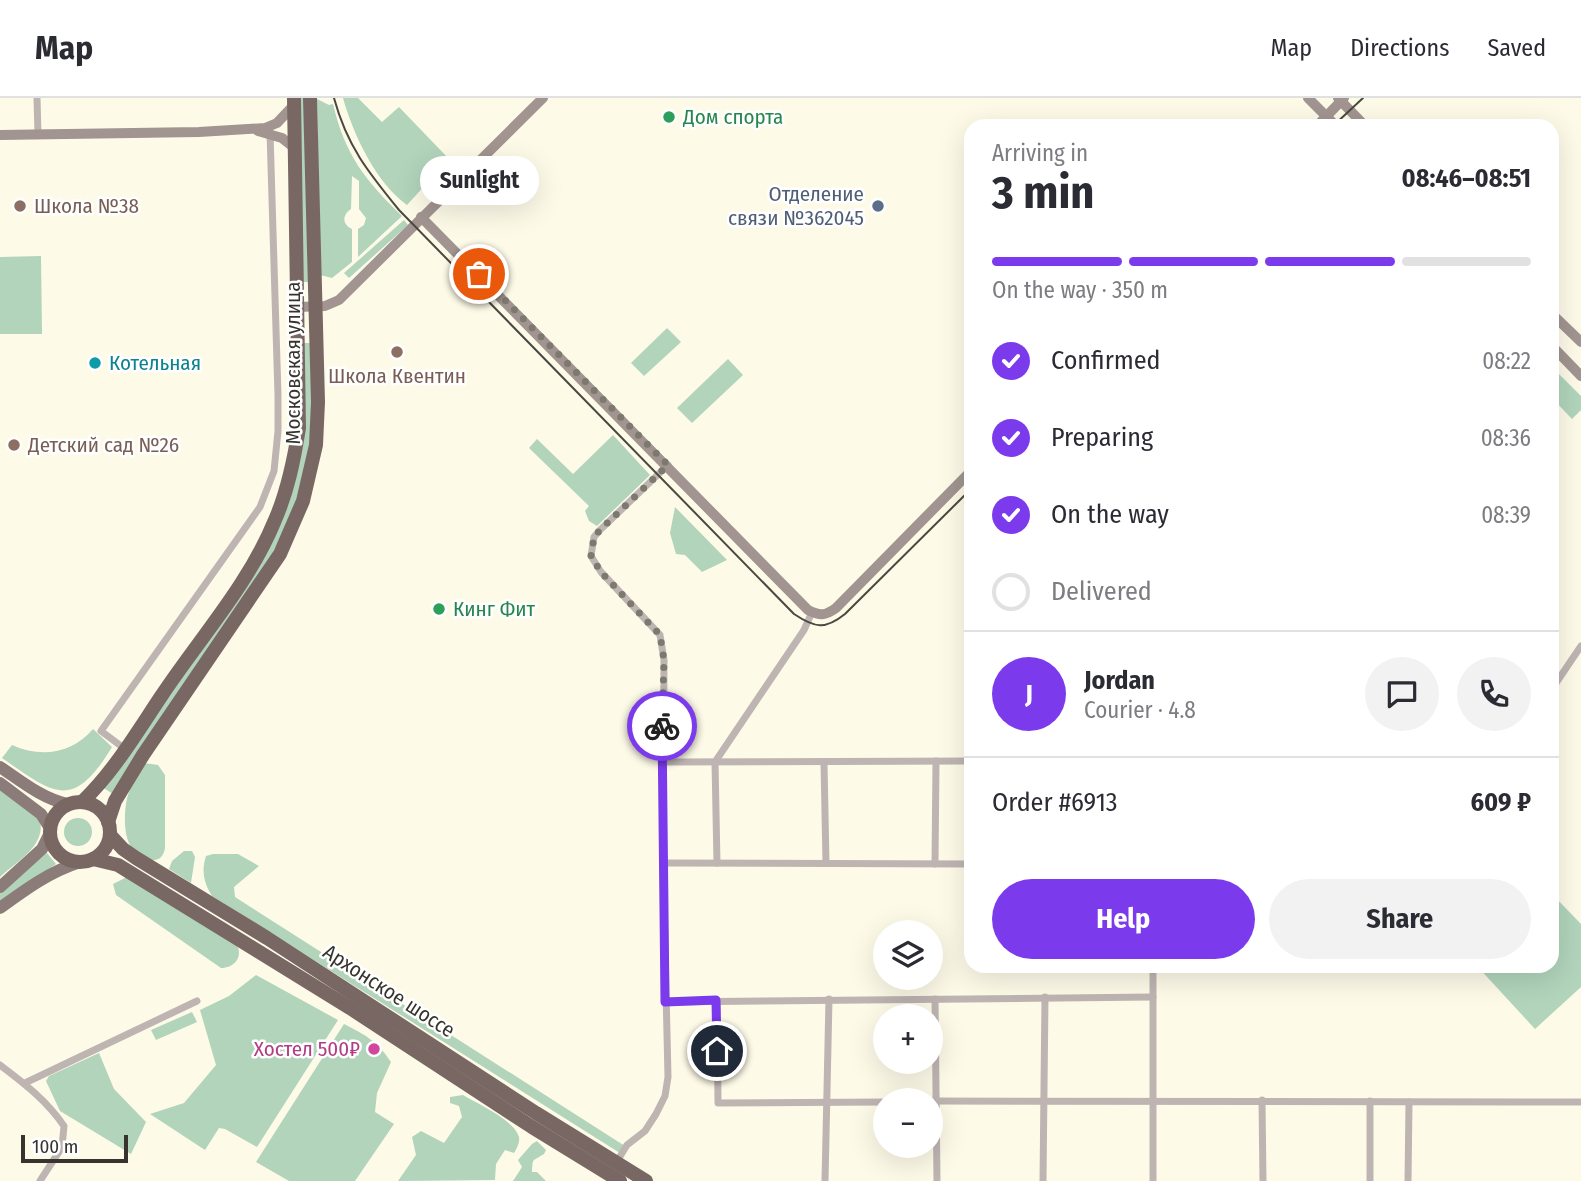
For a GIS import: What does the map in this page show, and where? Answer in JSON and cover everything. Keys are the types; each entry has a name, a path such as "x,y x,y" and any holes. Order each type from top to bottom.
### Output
{"highway":[{"name":"Московская улица","path":"109,829 115,801 127,780 276,560 300,510 311,470 318,423 310,98"},
{"name":"Московская улица","path":"83,802 98,788 126,750 254,561 280,508 290,478 299,428 294,102"},
{"path":"83,802 97,806 109,829 104,849 86,860 62,856 51,842 50,832 55,813 67,804 83,802"},
{"name":"Архонское шоссе","path":"109,829 123,849 136,858 267,937 536,1113 615,1173"},
{"name":"Архонское шоссе","path":"86,860 118,864 338,1000 532,1127 615,1173 646,1181"}],"main road":[{"path":"0,766 42,795 67,804"},
{"path":"0,782 41,814 50,832 42,849 0,887"},
{"path":"0,908 54,871 86,860"}],"street":[{"path":"37,98 38,134"},
{"path":"298,307 325,306 339,300 543,98"},
{"path":"1308,98 1330,119"},
{"path":"1324,119 1341,99 1360,119"},
{"path":"0,135 265,128 277,122 294,102"},
{"path":"247,129 270,133 296,149"},
{"path":"126,750 101,731 254,516 274,471 278,407 270,133"},
{"path":"421,217 812,612 826,615 836,608 964,478"},
{"path":"1559,321 1581,342"},
{"path":"1559,353 1581,376"},
{"path":"615,1173 627,1145 645,1131 665,1096 668,1077 662,762 664,660 660,635 601,572 591,556 594,537 668,465"},
{"path":"717,863 715,762 803,630 812,612"},
{"path":"1559,679 1581,646"},
{"path":"935,864 936,761"},
{"path":"662,762 964,761"},
{"path":"824,763 826,863"},
{"path":"663,863 964,864"},
{"path":"1153,973 1153,1181"},
{"path":"1043,1181 1045,997"},
{"path":"665,1002 1153,997"},
{"path":"825,1181 829,999"},
{"path":"933,1088 934,999"},
{"path":"716,1000 718,1103 873,1102"},
{"path":"25,1083 197,1001"},
{"path":"0,1065 25,1083 52,1109 64,1126 62,1147 40,1181"},
{"path":"1262,1100 1263,1181"},
{"path":"943,1101 1581,1102"},
{"path":"1370,1101 1370,1181"},
{"path":"1408,1181 1409,1102"},
{"path":"936,1158 937,1181"}],"green space":[{"path":"298,98 305,98 309,282 301,282"},
{"path":"343,98 358,98 382,122 399,107 449,159 407,205 385,184 367,157"},
{"path":"317,99 329,105 333,104 344,138 358,166 402,216 358,257 358,229 364,225 366,218 359,209 359,181 352,176 351,209 344,219 352,229 352,262 332,278 320,275"},
{"path":"404,220 408,225 349,278 344,273"},
{"path":"41,256 42,334 0,334 0,257"},
{"path":"667,328 681,342 644,376 631,363"},
{"path":"304,343 310,343 311,432 306,467 293,511 272,554 113,794 102,787 291,494"},
{"path":"728,359 743,375 692,423 677,408"},
{"path":"1559,374 1581,396 1581,410 1572,419 1559,405"},
{"path":"613,435 650,475 597,526 589,521 585,511 589,506 529,448 537,439 573,474"},
{"path":"675,507 727,560 702,572 685,555 676,554 670,533"},
{"path":"93,729 112,747 86,781 74,788 50,788 2,758 12,745 45,752 66,748 76,744"},
{"path":"144,763 158,765 165,775 165,848 160,858 155,860 145,859 136,852 129,844 125,827 127,798"},
{"path":"0,787 40,820 41,829 39,838 29,852 0,877"},
{"path":"78,818 88,822 92,832 88,842 78,846 68,842 64,832 68,822"},
{"path":"184,851 192,851 195,857 191,883 169,869 172,861"},
{"path":"47,853 56,864 0,904 0,891"},
{"path":"238,854 259,866 234,887 235,897 628,1148 623,1155 212,896 205,882 204,867 206,856"},
{"path":"127,877 238,947 236,962 221,968 116,895 113,884"},
{"path":"1559,901 1581,924 1581,987 1535,1029 1483,973 1559,973"},
{"path":"256,975 338,1020 257,1147 219,1128 205,1150 150,1114 184,1103 216,1065 200,1010 229,996"},
{"path":"192,1012 197,1022 156,1040 151,1030"},
{"path":"344,1024 371,1040 391,1062 377,1093 375,1112 394,1124 355,1181 289,1181 256,1162"},
{"path":"99,1053 114,1089 146,1122 131,1154 60,1111 46,1081 49,1076"},
{"path":"463,1095 503,1119 519,1137 514,1153 505,1150 496,1164 495,1180 398,1181 416,1155 412,1137 421,1131 444,1143 462,1117 459,1106 450,1103 450,1097"},
{"path":"537,1141 546,1150 532,1164 532,1172 537,1172 546,1181 513,1181 522,1167 518,1160"}],"tram line":[{"path":"334,98 352,145 399,210 801,619 826,625 845,614 964,496"},
{"path":"1340,119 1363,98"}],"way so far":[{"path":"479,274 668,465 594,537 591,556 601,572 660,635 664,660 662,726"}],"place":[{"name":"Дом спорта","path":"669,117"},
{"name":"Школа №38","path":"20,206"},
{"name":"Отделение связи №362045","path":"878,206"},
{"name":"Sunlight","path":"479,274"},
{"name":"Школа Квентин","path":"397,352"},
{"name":"Котельная","path":"95,363"},
{"name":"Детский сад №26","path":"14,445"},
{"name":"Кинг Фит","path":"439,609"},
{"name":"Хостел 500₽","path":"374,1049"}],"route":[{"path":"662,726 665,1002 716,1000 717,1051"}]}
